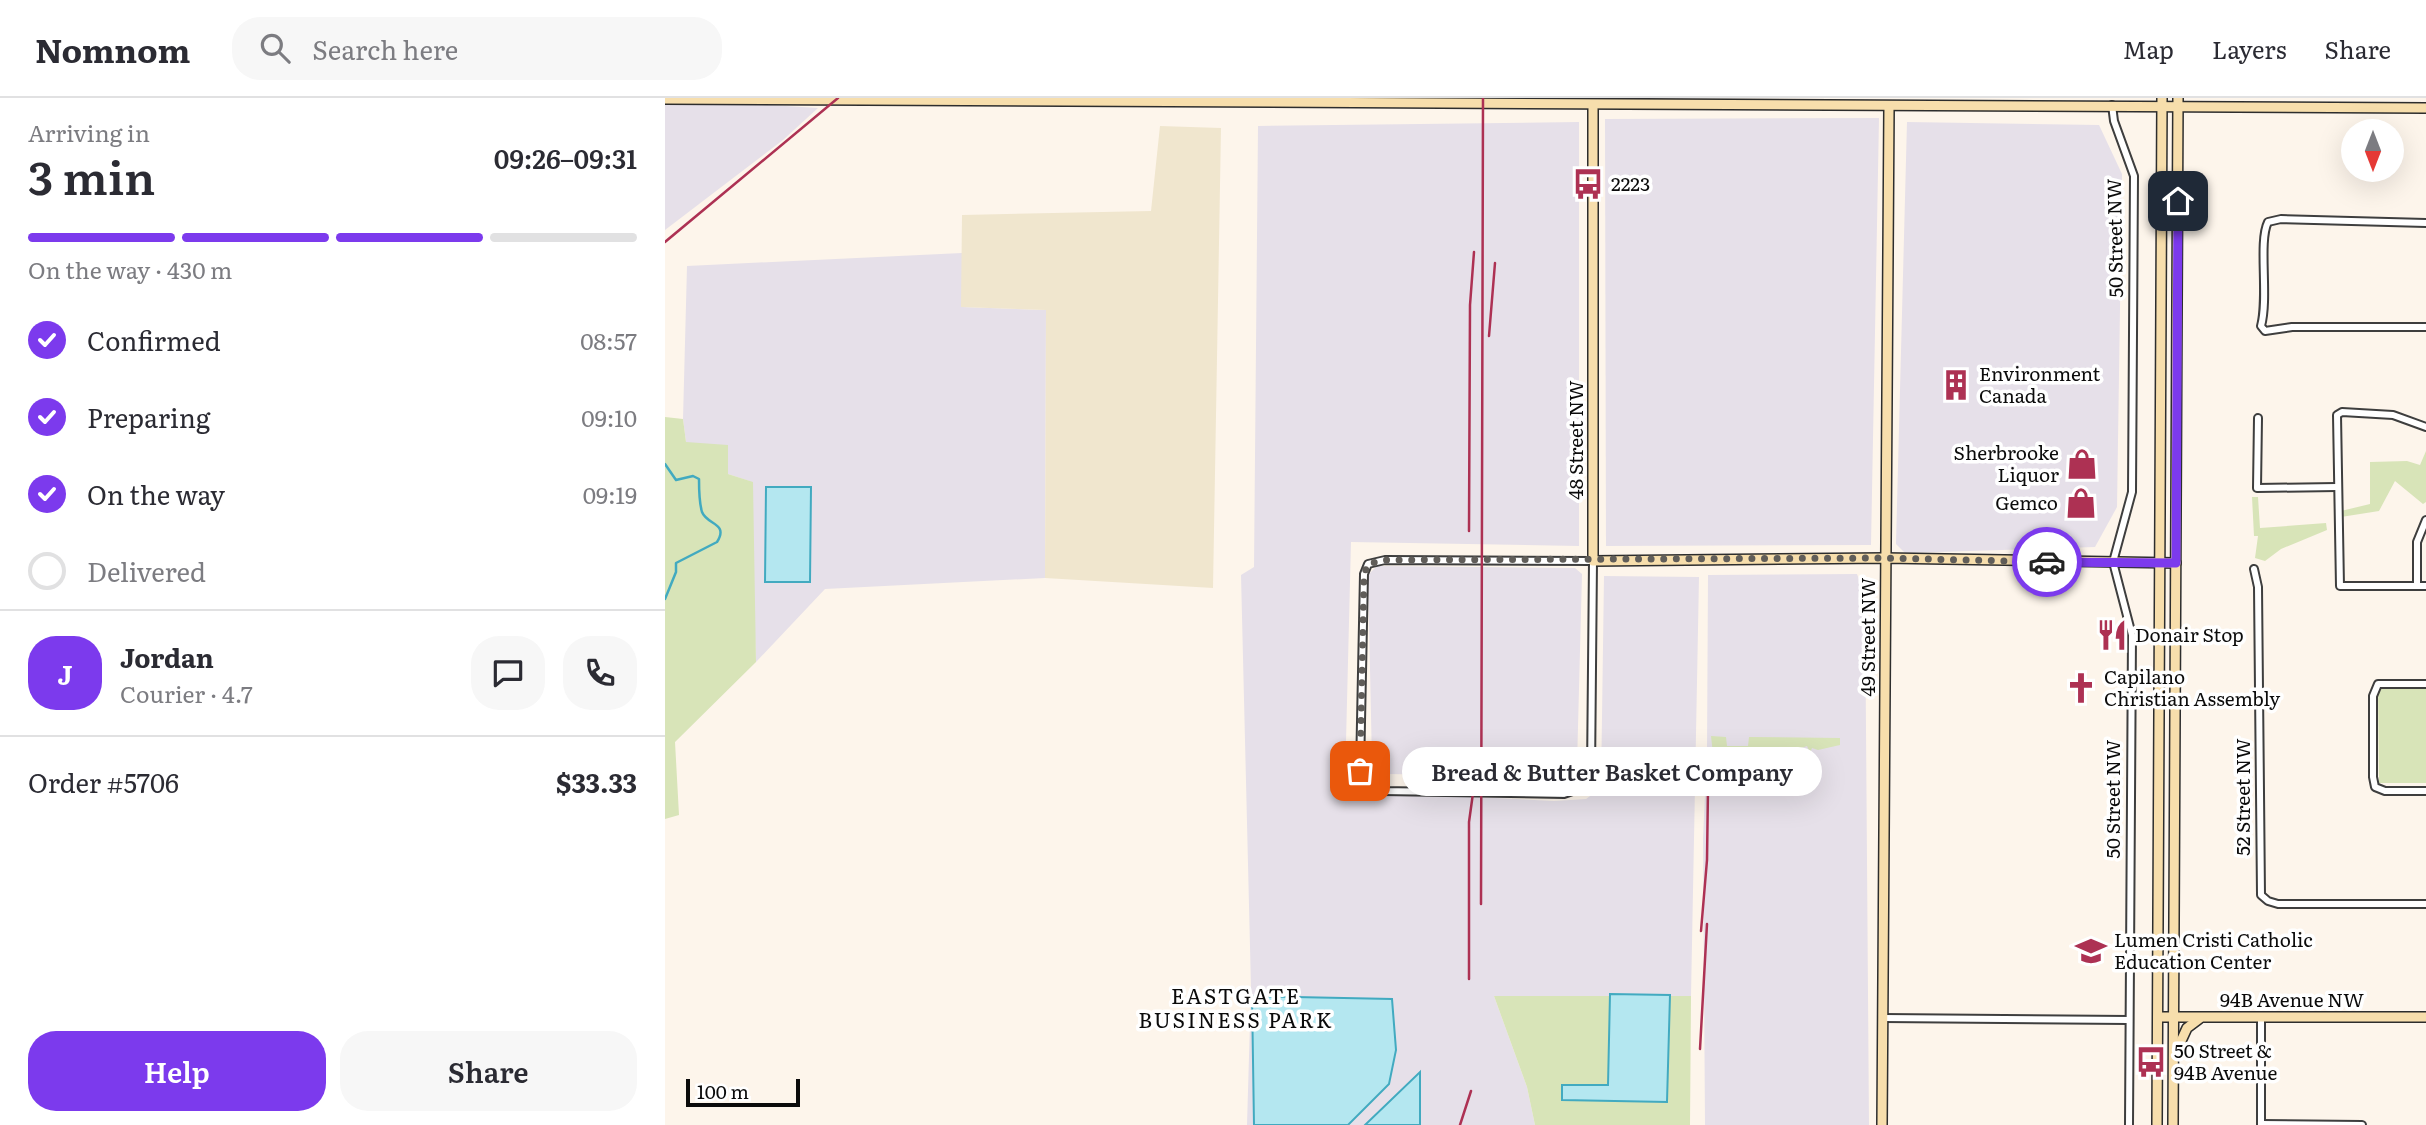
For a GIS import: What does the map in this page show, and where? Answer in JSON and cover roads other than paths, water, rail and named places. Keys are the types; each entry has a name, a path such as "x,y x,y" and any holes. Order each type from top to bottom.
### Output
{"main road":[{"path":"2117,104 2139,98"},
{"path":"665,99 1889,106 2178,101 2426,108"},
{"path":"2173,1125 2178,101"},
{"path":"2157,1125 2162,102"},
{"name":"48 Street NW","path":"1593,105 1593,561"},
{"name":"49 Street NW","path":"1882,1125 1889,106"},
{"path":"1593,561 1885,558 2176,563"},
{"name":"94B Avenue NW","path":"2158,1017 2426,1017"},
{"path":"2173,1060 2186,1030 2201,1017"}],"street":[{"name":"50 Street NW","path":"2117,104 2113,121 2134,176 2132,492 2113,562 2132,635 2129,1125"},
{"path":"2426,223 2281,219 2268,222 2264,233 2266,305 2262,329 2426,327"},
{"path":"2426,428 2393,415 2339,413 2337,487 2340,586 2426,586"},
{"path":"2257,418 2257,488 2337,487"},
{"path":"2417,586 2417,542 2426,520"},
{"name":"48 Street NW","path":"1385,560 1593,561 1591,774 1581,788 1564,794 1382,791 1366,787 1360,771 1364,574 1368,564 1385,560"},
{"name":"52 Street NW","path":"2254,569 2258,587 2259,885 2263,898 2278,904 2426,904"},
{"path":"2426,684 2381,684 2374,687 2373,777 2375,787 2385,791 2426,791"},
{"path":"1883,1018 2129,1020"},
{"path":"2261,1018 2261,1125 2362,1125"}],"water":[{"path":"766,487 811,487 810,582 765,582"},
{"path":"1610,994 1670,995 1667,1102 1562,1100 1562,1085 1608,1085"},
{"path":"1252,996 1392,999 1396,1050 1389,1084 1348,1125 1254,1125"},
{"path":"1420,1072 1420,1125 1365,1125"}],"waterway":[{"path":"665,464 676,480 693,476 699,479 702,512 720,531 717,542 676,563 676,572 665,599"}],"railway":[{"path":"665,242 838,98"},
{"path":"1481,904 1483,98"},
{"path":"1469,531 1470,305 1474,252"},
{"path":"1489,336 1495,263"},
{"path":"1469,979 1469,822 1474,786"},
{"path":"1701,931 1707,860 1708,788"},
{"path":"1700,1049 1707,924"},
{"path":"1460,1125 1471,1091"}],"place":[{"name":"2223","path":"1588,184"},
{"name":"Environment Canada","path":"1956,385"},
{"name":"Sherbrooke Liquor","path":"2082,464"},
{"name":"Gemco","path":"2081,503"},
{"name":"Donair Stop","path":"2112,635"},
{"name":"Capilano Christian Assembly","path":"2081,688"},
{"name":"Bread & Butter Basket Company","path":"1360,771"},
{"name":"Lumen Cristi Catholic Education Center","path":"2091,951"},
{"name":"50 Street & 94B Avenue","path":"2151,1062"}],"district":[{"name":"EASTGATE BUSINESS PARK","path":"1236,1009"}]}
